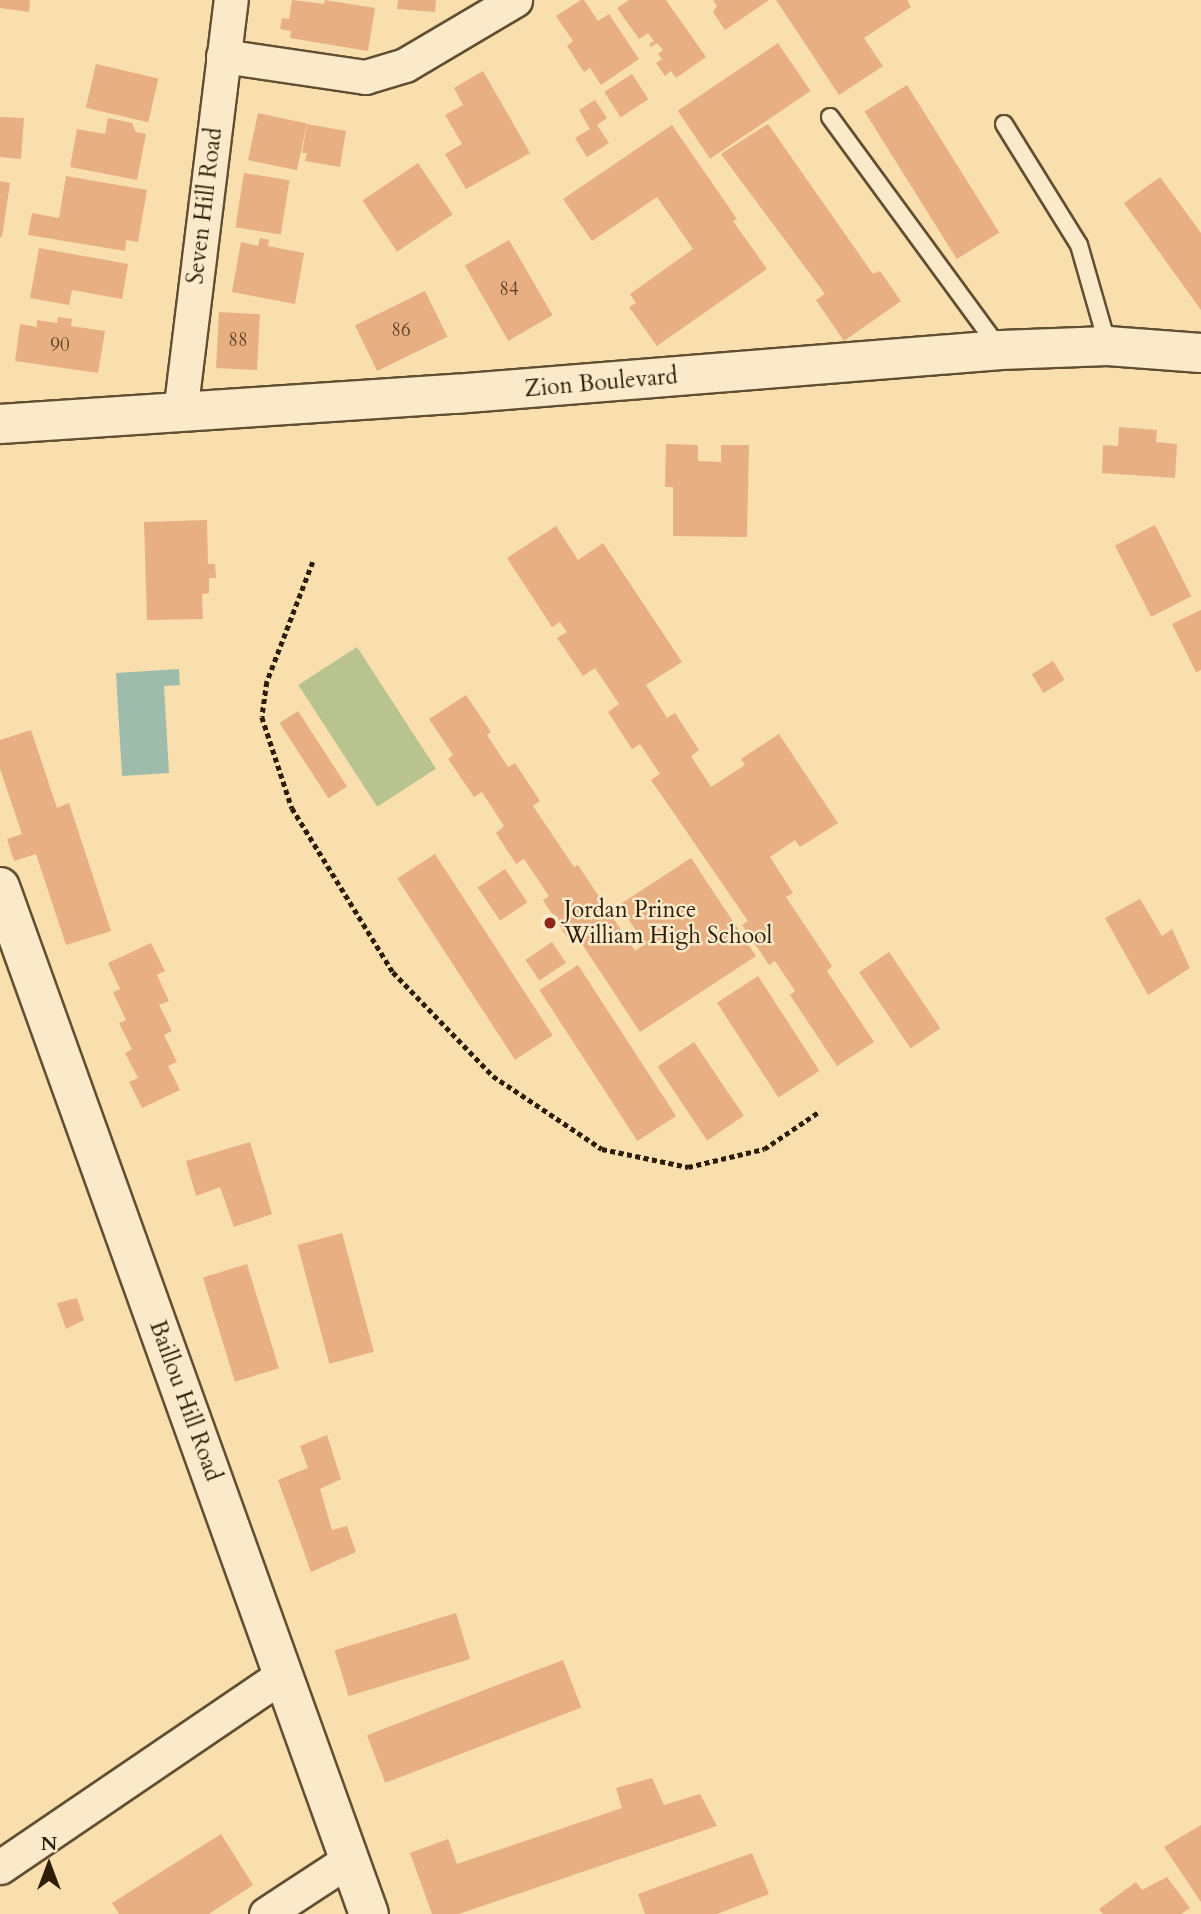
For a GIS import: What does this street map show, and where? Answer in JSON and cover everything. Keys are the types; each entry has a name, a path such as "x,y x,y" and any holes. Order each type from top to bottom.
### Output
{"main road":[{"name":"Zion Boulevard","path":"0,424 442,395 1000,350 1108,346 1201,352"},
{"name":"Baillou Hill Road","path":"0,887 369,1914"}],"street":[{"name":"Seven Hill Road","path":"180,413 231,0"},
{"path":"223,56 365,77 405,65 514,0"},
{"path":"0,1867 283,1675"},
{"path":"266,1914 350,1859"}],"lane":[{"path":"830,117 1000,350"},
{"path":"1004,124 1079,245 1108,346"}],"path":[{"path":"313,562 267,682 262,717 292,808 393,972 493,1076 602,1149 688,1167 764,1149 820,1111"}],"green space":[{"path":"357,647 436,769 377,807 298,685"}],"shaded area":[{"path":"179,669 180,685 164,686 169,773 122,776 116,673"}],"building":[{"path":"0,0 30,0 29,12 0,8"},
{"path":"292,0 324,4 325,0 375,8 368,51 290,38 291,31 280,29 282,18 289,19"},
{"path":"398,0 436,0 435,12 397,9"},
{"path":"584,0 598,21 609,14 639,59 601,85 590,68 584,72 567,46 573,41 556,16"},
{"path":"629,0 666,0 706,57 676,78 671,71 665,76 656,63 662,59 658,54 663,50 657,43 651,47 649,44 654,41 648,33 639,39 617,8"},
{"path":"713,0 769,0 725,30 713,12 717,6"},
{"path":"776,0 907,0 911,7 864,38 883,66 839,95"},
{"path":"778,43 810,91 710,159 678,111"},
{"path":"96,64 158,78 148,122 86,108"},
{"path":"483,71 530,153 466,189 445,154 462,144 445,115 463,105 454,88"},
{"path":"632,74 648,99 621,117 604,92"},
{"path":"907,85 999,233 957,259 865,111"},
{"path":"595,100 607,118 597,125 609,143 587,157 575,138 590,129 579,110"},
{"path":"258,113 307,123 297,170 248,160"},
{"path":"0,117 24,118 21,159 0,157"},
{"path":"108,118 132,123 136,132 146,134 137,180 70,167 77,129 105,134"},
{"path":"307,124 346,131 340,167 305,161 307,153 302,153"},
{"path":"768,124 873,274 880,271 901,301 844,341 816,300 825,294 721,154"},
{"path":"672,125 737,219 733,221 767,269 657,346 629,307 636,303 630,294 693,249 657,197 592,241 563,199"},
{"path":"418,163 453,214 397,252 362,200"},
{"path":"244,173 289,180 281,235 235,227"},
{"path":"66,176 147,190 138,242 126,240 125,251 28,235 32,213 59,218"},
{"path":"1160,177 1201,233 1201,310 1124,203"},
{"path":"0,181 10,183 2,237 0,237"},
{"path":"260,238 269,240 268,246 304,253 295,304 232,292 241,242 258,246"},
{"path":"509,240 552,315 508,341 465,266"},
{"path":"39,248 128,264 122,299 72,290 69,305 30,298"},
{"path":"425,291 447,337 377,371 355,325"},
{"path":"219,312 260,314 257,370 216,368"},
{"path":"58,317 72,319 71,326 105,331 98,373 15,361 20,324 37,327 37,320 57,323"},
{"path":"1119,427 1157,430 1156,442 1177,444 1175,478 1102,473 1103,445 1118,446"},
{"path":"666,444 698,445 698,461 721,462 721,445 749,445 747,537 673,536 673,487 665,487"},
{"path":"207,520 208,564 215,564 216,578 209,578 209,593 202,594 203,619 147,620 144,522"},
{"path":"1155,525 1191,596 1151,617 1115,545"},
{"path":"556,526 578,560 603,543 682,662 646,685 667,718 675,713 699,750 691,756 711,787 745,765 741,759 779,734 838,823 800,847 795,840 770,857 793,893 786,897 832,966 827,971 874,1042 837,1066 790,995 795,991 775,961 769,965 742,925 748,921 651,780 660,774 640,744 632,749 608,712 619,704 595,668 583,676 557,638 567,632 560,622 552,627 507,558"},
{"path":"1201,610 1201,670 1196,672 1172,624"},
{"path":"1053,661 1065,680 1043,693 1032,674"},
{"path":"466,695 491,732 487,735 508,767 515,763 540,801 533,806 574,867 578,865 635,951 645,944 619,905 691,858 756,956 640,1032 574,932 567,937 543,900 549,896 524,859 516,864 496,833 504,826 482,792 474,797 448,759 453,755 429,719"},
{"path":"298,711 347,786 329,798 280,723"},
{"path":"31,730 57,808 69,803 111,931 66,945 36,854 14,861 7,839 22,834 0,769 0,740"},
{"path":"435,854 553,1035 515,1060 397,879"},
{"path":"505,869 527,902 500,921 478,887"},
{"path":"1140,899 1162,936 1172,929 1190,968 1148,995 1105,918"},
{"path":"552,942 566,963 539,981 525,960"},
{"path":"151,943 165,971 157,975 169,1001 159,1005 172,1031 164,1035 177,1062 168,1066 180,1090 142,1108 129,1082 138,1078 125,1053 132,1049 119,1023 126,1020 113,992 120,989 108,963"},
{"path":"889,952 940,1028 911,1048 859,972"},
{"path":"578,965 676,1116 637,1141 539,990"},
{"path":"758,976 820,1071 778,1097 717,1003"},
{"path":"694,1042 744,1116 707,1140 658,1067"},
{"path":"250,1142 272,1214 234,1227 220,1187 196,1196 186,1161"},
{"path":"342,1233 374,1352 329,1364 298,1245"},
{"path":"247,1264 279,1368 235,1382 203,1277"},
{"path":"77,1298 84,1320 66,1329 57,1303"},
{"path":"327,1435 341,1479 320,1489 332,1530 347,1526 356,1552 311,1572 278,1480 308,1468 300,1446"},
{"path":"456,1613 470,1659 349,1696 335,1650"},
{"path":"563,1660 581,1708 385,1783 367,1735"},
{"path":"652,1778 664,1805 700,1794 717,1826 459,1914 432,1914 410,1853 448,1839 457,1864 622,1808 616,1788"},
{"path":"1201,1825 1201,1902 1164,1847"},
{"path":"221,1834 253,1885 209,1914 119,1914 112,1903"},
{"path":"752,1853 769,1894 717,1914 645,1914 638,1894"},
{"path":"1167,1877 1190,1908 1181,1914 1103,1914 1099,1909 1136,1882 1142,1890"}],"place":[{"name":"Jordan Prince William High School","path":"550,923"}]}
